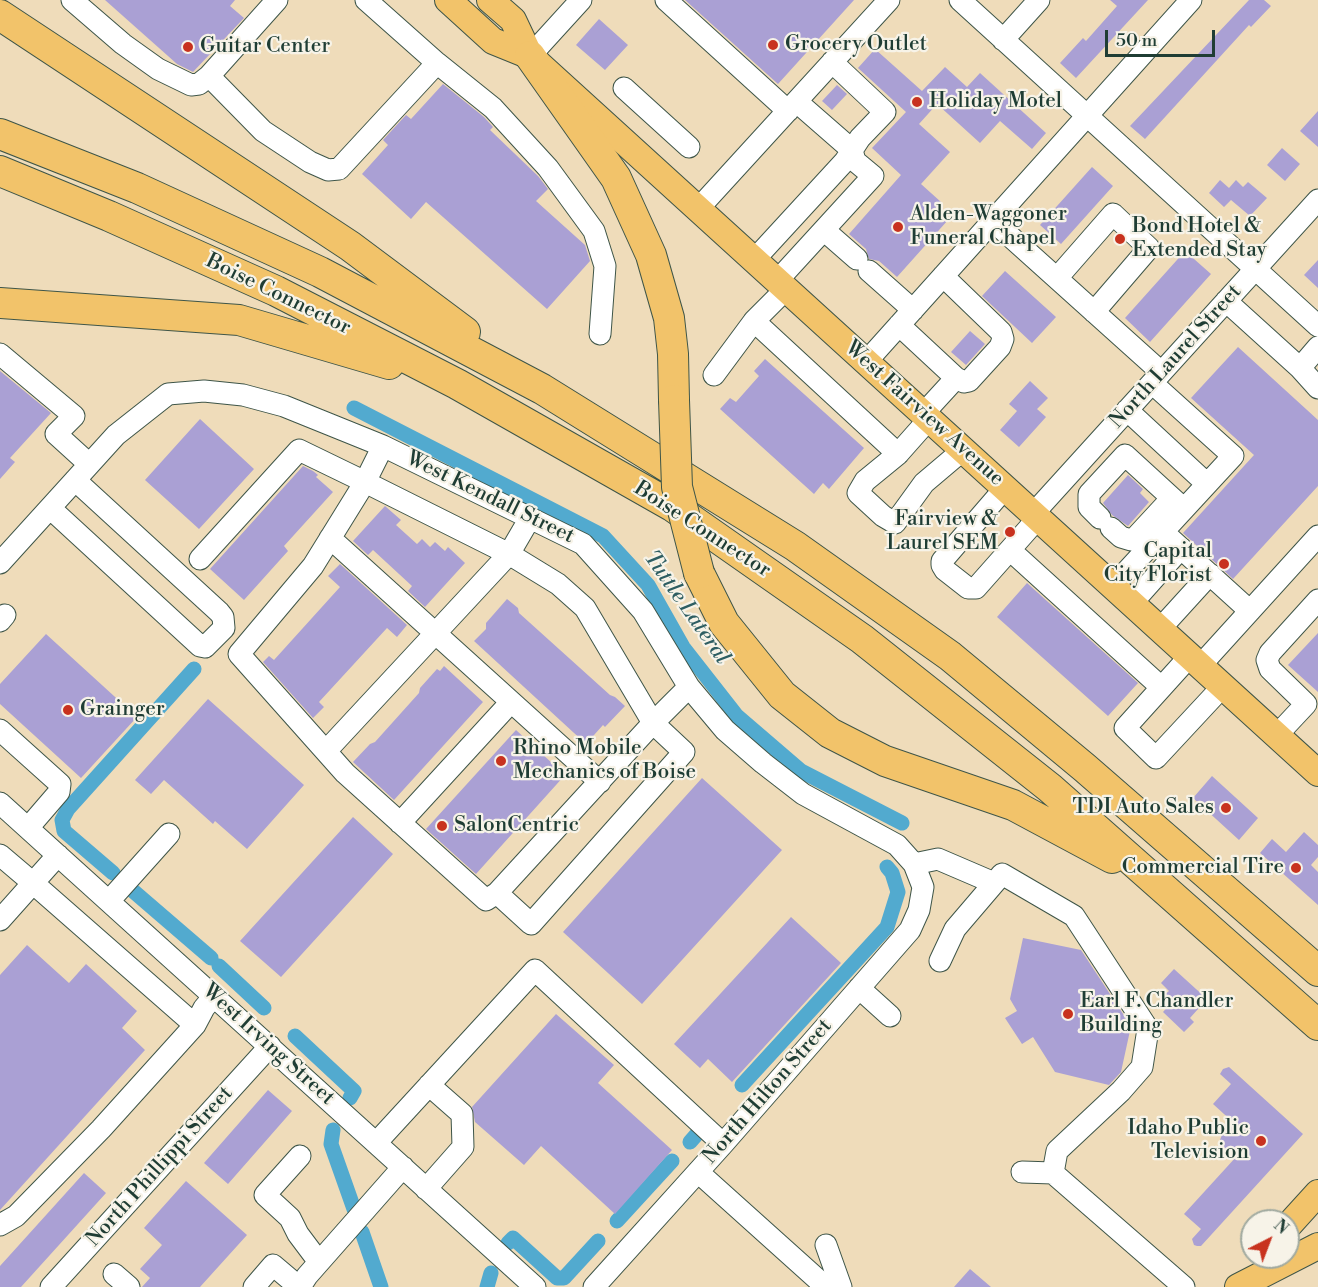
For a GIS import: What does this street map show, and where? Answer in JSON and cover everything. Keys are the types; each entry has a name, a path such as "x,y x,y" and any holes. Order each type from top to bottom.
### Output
{"highway":[{"path":"0,15 350,246 542,389"},
{"path":"530,56 616,178 651,255 669,318 674,354 676,487 699,573 724,623 782,695 830,733 885,761 1013,805 1159,883"},
{"name":"Boise Connector","path":"0,134 137,188 320,272 542,389 795,546 950,656 1085,768 1318,971"},
{"name":"Boise Connector","path":"0,171 109,216 276,291 457,384 672,506 862,639 1050,788 1318,1024"},
{"path":"0,303 239,320 457,384"}],"main road":[{"name":"West Fairview Avenue","path":"447,0 493,41 530,56 1318,773"},
{"name":"West Fairview Avenue","path":"490,0 513,20 530,56"},
{"path":"1300,1213 1318,1193"},
{"path":"1238,1287 1318,1246"},
{"path":"1233,1287 1249,1269"}],"street":[{"path":"72,0 123,44 158,69 191,85 199,84 209,76 266,4"},
{"path":"366,0 437,63 493,108 548,168 594,231 606,266 600,334"},
{"path":"530,56 581,0"},
{"path":"666,0 792,106 852,150 855,161 873,176 825,231 714,375"},
{"path":"698,210 889,0"},
{"path":"960,0 1318,326"},
{"path":"1004,40 1039,0"},
{"path":"866,362 1191,0"},
{"path":"754,260 845,161 885,112 832,62"},
{"path":"209,76 263,131 310,162 328,170 339,169 437,63"},
{"path":"624,88 689,147"},
{"name":"North Laurel Street","path":"1005,488 942,561 942,566 971,589 976,588 1010,550 1104,436 1318,200"},
{"path":"1057,278 1113,214 1149,248 1094,312"},
{"path":"993,221 1094,312 1233,456 1207,484 1178,503 1131,540 1121,537 1089,507 1089,494 1125,455"},
{"path":"825,231 863,265 956,378 964,382 969,381 1000,347 1003,339 1001,332 943,276"},
{"path":"1226,301 1300,368 1318,388"},
{"path":"754,321 898,454"},
{"path":"1300,368 1318,347"},
{"path":"0,354 74,416 56,435 89,464 0,563"},
{"path":"956,378 898,454 865,480 858,494 883,516 895,523 924,483 963,450"},
{"name":"West Kendall Street","path":"89,464 116,435 168,394 204,390 243,395 284,406 383,446 583,544 643,611 689,687 725,730 762,763 803,794 897,845 914,864 923,887"},
{"path":"1127,410 1207,484"},
{"path":"1104,436 1178,503"},
{"path":"383,446 365,482 313,566 239,654 345,773 486,900 497,893 689,687"},
{"path":"200,558 299,450 508,554 558,584 585,608 653,723 684,752 531,924 497,893"},
{"path":"50,508 200,646 205,647 224,628 223,617 219,612 75,480"},
{"path":"1123,595 1163,532 1178,503"},
{"path":"326,751 508,554 530,518"},
{"path":"1163,532 1250,611"},
{"path":"330,538 600,782"},
{"path":"1123,595 1181,548"},
{"path":"1010,550 1161,687"},
{"path":"1223,686 1156,758 1125,728 1161,687 1195,661 1314,550"},
{"path":"1160,629 1210,574"},
{"path":"1277,735 1306,704 1270,669 1267,660 1270,653 1318,600"},
{"path":"400,823 511,702"},
{"path":"0,730 60,784 60,792 28,828"},
{"name":"West Irving Street","path":"0,802 535,1287"},
{"path":"109,901 169,834"},
{"path":"0,855 195,1025"},
{"path":"0,920 58,855"},
{"path":"914,864 938,859 994,884"},
{"path":"940,961 955,928 1002,874 1074,916 1148,1029 1142,1067 1121,1091 1057,1151 1053,1173"},
{"name":"North Hilton Street","path":"594,1287 723,1144 910,930 920,910 923,887"},
{"path":"376,1143 535,970 723,1144"},
{"path":"859,988 890,1016"},
{"path":"0,1225 16,1216 78,1152 195,1025 214,996"},
{"name":"North Phillippi Street","path":"51,1287 270,1047"},
{"path":"426,1189 463,1147 462,1114 429,1085"},
{"path":"300,1156 265,1195 290,1218 298,1234 319,1262"},
{"path":"254,1287 273,1265 300,1287 319,1262 403,1167"},
{"path":"698,1172 826,1287"},
{"path":"1022,1172 1053,1173 1184,1287"},
{"path":"826,1245 841,1287"}],"building":[{"name":"Guitar Center","path":"105,0 235,0 230,6 244,18 193,72 177,64"},
{"name":"Grocery Outlet","path":"685,0 854,0 778,84"},
{"path":"1110,0 1148,0 1076,78 1060,63 1083,38 1086,41 1117,6"},
{"path":"1249,0 1264,0 1271,6 1251,27 1249,25 1145,139 1130,126"},
{"path":"599,19 628,45 605,70 576,45"},
{"path":"875,49 922,91 945,67 967,87 980,73 1046,133 1032,149 1000,121 980,143 937,104 919,124 950,152 921,184 941,202 935,209 948,220 897,277 879,261 869,259 866,249 849,234 901,175 872,148 906,112 858,68"},
{"path":"443,84 484,117 493,127 490,130 538,176 548,189 536,201 585,245 590,261 547,309 426,202 411,219 362,174 388,145 383,140 406,115 411,119"},
{"path":"837,85 847,94 832,110 822,101"},
{"path":"1318,111 1318,147 1300,131"},
{"path":"1282,148 1300,164 1285,181 1267,165"},
{"path":"1092,167 1113,186 1061,244 1040,225"},
{"path":"1220,180 1229,188 1236,180 1243,187 1248,182 1267,198 1250,216 1231,200 1224,207 1209,193"},
{"path":"1185,251 1211,274 1150,342 1125,318"},
{"path":"1318,260 1318,288 1304,275"},
{"path":"1005,271 1056,317 1032,343 982,296"},
{"path":"970,331 985,344 966,365 951,352"},
{"path":"1238,347 1318,420 1318,486 1233,579 1183,533 1254,455 1191,398"},
{"path":"765,359 864,448 829,489 823,483 814,494 720,409 730,398 736,402 759,376 754,371"},
{"path":"0,371 51,413 10,458 15,462 0,479"},
{"path":"1030,381 1048,398 1037,409 1046,417 1019,447 1000,430 1017,411 1009,404"},
{"path":"200,419 254,469 199,529 145,480"},
{"path":"303,466 318,475 316,477 333,492 284,546 288,551 244,600 210,569"},
{"path":"1128,475 1143,489 1140,493 1149,502 1128,526 1112,515 1103,503"},
{"path":"385,506 401,520 396,525 417,544 422,539 430,547 435,542 445,551 448,547 465,563 425,607 408,591 412,586 373,550 368,555 353,541"},
{"path":"340,564 407,625 397,637 387,628 319,702 324,707 313,718 263,662 269,656 274,660 340,587 328,576"},
{"path":"1027,583 1138,683 1108,716 997,617"},
{"path":"507,599 518,608 519,613 625,706 586,744 474,641 486,629 486,623"},
{"path":"1318,633 1318,692 1288,665"},
{"name":"Grainger","path":"46,634 137,717 81,778 0,704 0,684"},
{"path":"444,666 483,702 394,800 353,762 370,744 375,742 419,693 420,688 437,669 440,671"},
{"path":"208,699 304,785 247,849 215,821 213,824 164,780 151,794 135,780"},
{"path":"516,730 565,775 476,874 426,829"},
{"name":"TDI Auto Sales","path":"1212,776 1258,818 1239,840 1193,798"},
{"path":"702,778 782,850 642,1004 563,932"},
{"path":"353,817 393,854 281,977 240,941"},
{"name":"Commercial Tire","path":"1304,832 1318,845 1318,857 1311,865 1318,872 1318,905 1260,853 1272,839 1286,852"},
{"path":"791,917 841,963 732,1082 708,1059 700,1068 674,1044"},
{"name":"Earl F. Chandler Building","path":"1023,938 1081,950 1131,1026 1121,1072 1109,1085 1055,1072 1033,1037 1022,1044 1005,1018 1017,1011 1010,999"},
{"path":"27,945 69,983 86,964 137,1011 122,1028 145,1050 0,1210 0,975"},
{"path":"1174,969 1207,999 1190,1018 1194,1022 1184,1032 1163,1012 1170,1004 1162,997 1169,991 1161,983"},
{"path":"556,1014 614,1065 598,1083 672,1150 615,1214 541,1146 524,1165 475,1122 472,1107"},
{"path":"1229,1067 1303,1134 1201,1246 1197,1246 1194,1245 1192,1239 1201,1229 1184,1214 1236,1157 1223,1147 1220,1140 1223,1132 1235,1124 1213,1104 1231,1084 1220,1074 1223,1069"},
{"path":"268,1090 292,1111 228,1184 204,1163"},
{"path":"84,1173 106,1193 21,1287 0,1287 0,1266"},
{"path":"186,1181 247,1235 200,1287 142,1287 150,1278 140,1269 162,1245 144,1228"},
{"path":"970,1269 991,1287 954,1287"}],"waterway":[{"name":"Tuttle Lateral","path":"354,408 603,536 648,585 683,647 737,716 801,771 902,823"},
{"path":"113,873 64,831 62,820 68,809 194,669"},
{"name":"Tuttle Lateral","path":"742,1085 887,927 898,892 892,873 887,867"},
{"path":"132,890 211,958"},
{"path":"219,966 264,1008"},
{"path":"295,1036 354,1091 350,1098"},
{"path":"333,1130 331,1144 354,1209"},
{"name":"Tuttle Lateral","path":"690,1142 697,1134"},
{"name":"Tuttle Lateral","path":"617,1221 672,1161"},
{"path":"362,1232 381,1287"},
{"name":"Tuttle Lateral","path":"508,1243 513,1238 557,1278 564,1278 598,1241"},
{"name":"Tuttle Lateral","path":"487,1287 491,1273"}],"place":[{"name":"Grocery Outlet","path":"773,45"},
{"name":"Guitar Center","path":"188,47"},
{"name":"Holiday Motel","path":"917,102"},
{"name":"Alden-Waggoner Funeral Chapel","path":"898,227"},
{"name":"Bond Hotel & Extended Stay","path":"1120,239"},
{"name":"Fairview & Laurel SEM","path":"1010,532"},
{"name":"Capital City Florist","path":"1224,564"},
{"name":"Grainger","path":"68,710"},
{"name":"Rhino Mobile Mechanics of Boise","path":"501,761"},
{"name":"TDI Auto Sales","path":"1226,808"},
{"name":"SalonCentric","path":"442,826"},
{"name":"Commercial Tire","path":"1296,868"},
{"name":"Earl F. Chandler Building","path":"1068,1014"},
{"name":"Idaho Public Television","path":"1261,1141"}]}
